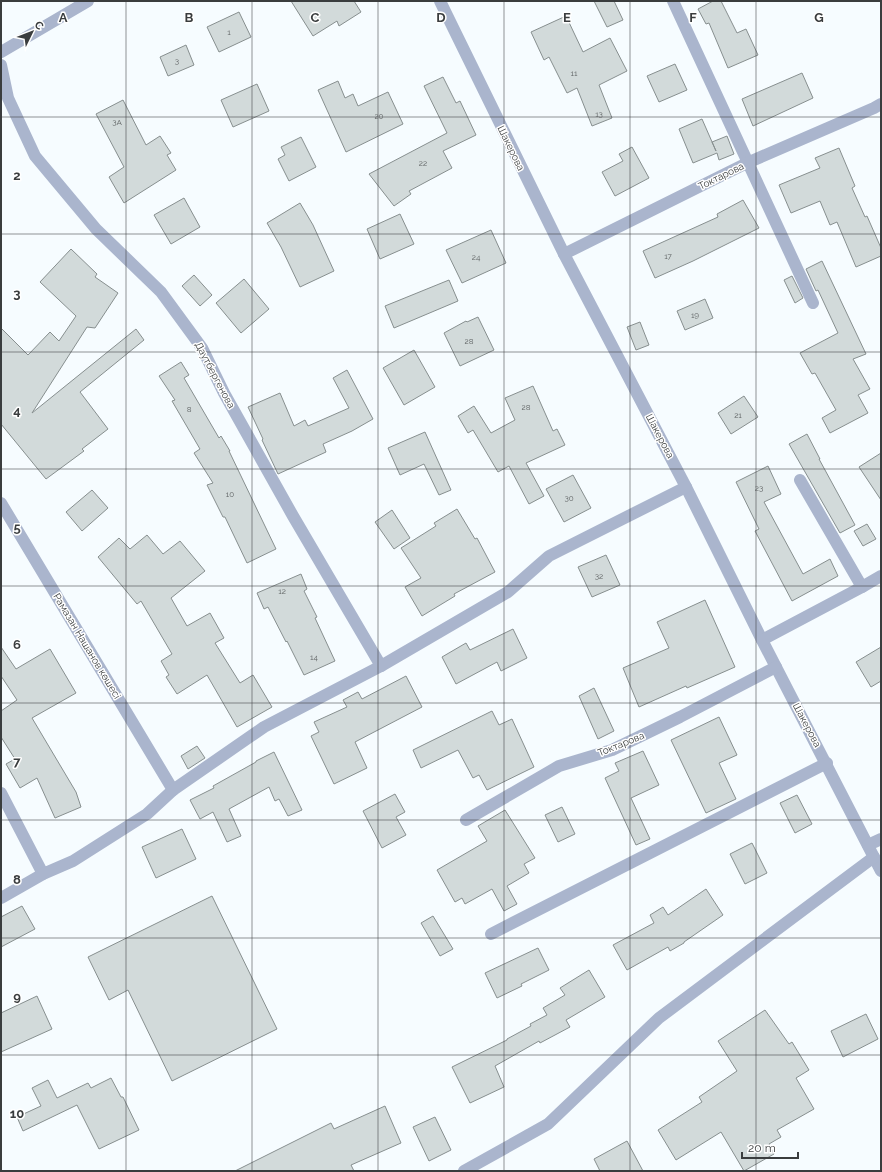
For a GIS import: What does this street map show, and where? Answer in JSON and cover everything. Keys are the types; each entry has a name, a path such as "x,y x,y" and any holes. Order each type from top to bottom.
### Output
{"street":[{"path":"1,52 88,1"},
{"name":"Шакерова","path":"440,1 564,254 686,487 762,640 827,763 881,871"},
{"path":"673,1 813,303"},
{"name":"Даутбергенова","path":"1,65 8,98 35,156 96,229 161,292 202,348 224,393 292,516 381,666"},
{"name":"Токтарова","path":"564,254 747,163 881,104"},
{"path":"800,480 862,587"},
{"path":"1,898 42,874 73,861 148,814 173,790 264,727 381,666 508,592 549,556 686,487"},
{"name":"Рамазан Нашанов көшесі","path":"1,503 173,790"},
{"path":"762,640 881,576"},
{"name":"Токтарова","path":"466,820 559,766 612,750 680,718 776,667"},
{"path":"491,934 827,763"},
{"path":"1,793 42,874"},
{"path":"868,845 881,839"},
{"path":"464,1171 548,1124 659,1018 874,858"}],"building":[{"path":"291,1 354,1 361,12 339,26 337,21 313,36"},
{"path":"594,1 614,1 623,20 607,27"},
{"path":"713,1 721,1 737,33 746,29 758,55 728,68 709,23 706,24 698,9"},
{"path":"239,12 251,37 219,52 207,27"},
{"path":"566,16 583,52 610,38 627,71 599,85 612,118 592,126 577,88 567,93 549,57 544,60 531,32"},
{"path":"186,45 194,65 168,76 160,57"},
{"path":"675,64 687,90 659,102 647,76"},
{"path":"802,73 813,98 753,126 742,99"},
{"path":"443,77 456,103 460,101 476,135 443,151 452,168 409,191 411,194 394,206 369,174 447,133 424,86"},
{"path":"338,81 345,98 353,94 358,106 388,92 403,124 346,152 318,90"},
{"path":"257,84 269,111 233,127 221,100"},
{"path":"123,100 146,145 160,136 171,153 167,155 176,170 124,203 109,177 124,167 96,114"},
{"path":"702,119 712,142 727,136 734,154 719,160 717,153 693,163 679,129"},
{"path":"301,137 316,167 289,181 278,159 285,155 281,147"},
{"path":"632,147 649,178 615,196 602,172 623,161 619,154"},
{"path":"839,148 855,186 852,188 865,217 867,216 881,248 881,256 856,267 837,222 830,225 820,201 791,213 779,185 820,168 815,158"},
{"path":"184,198 200,227 171,244 154,215"},
{"path":"743,200 759,228 655,278 643,251 718,217 717,214"},
{"path":"300,203 313,225 334,271 300,287 281,247 267,223"},
{"path":"400,214 414,244 380,259 367,229"},
{"path":"491,230 506,263 462,283 446,250"},
{"path":"71,249 97,274 95,277 118,293 95,328 87,327 32,413 136,329 144,340 80,392 108,429 82,449 84,451 46,479 1,424 1,328 28,355 50,332 59,341 76,316 40,282"},
{"path":"822,261 866,354 853,359 870,389 858,395 868,413 830,433 822,418 836,410 815,373 812,374 800,353 838,333 818,290 816,291 806,269"},
{"path":"194,275 212,295 200,306 182,286"},
{"path":"792,276 803,298 795,303 784,280"},
{"path":"244,279 269,309 241,333 216,303"},
{"path":"449,280 458,301 394,328 385,306"},
{"path":"705,299 713,318 685,330 677,311"},
{"path":"478,317 494,350 460,366 444,333 466,321 467,322"},
{"path":"640,322 649,345 636,350 627,327"},
{"path":"414,350 435,387 404,405 383,368"},
{"path":"181,362 189,375 184,378 219,438 221,436 230,451 276,549 247,563 225,517 223,517 207,485 213,483 194,453 200,449 172,401 175,400 159,376"},
{"path":"347,370 373,419 352,431 323,444 326,452 278,474 248,407 280,393 294,426 305,420 308,426 349,408 333,378"},
{"path":"533,386 553,431 557,429 565,445 526,463 544,496 529,504 509,466 498,472 473,430 468,433 458,416 474,406 491,433 515,420 505,398"},
{"path":"744,396 758,417 731,434 718,413"},
{"path":"425,432 451,490 439,495 424,464 400,475 388,448"},
{"path":"807,434 855,525 840,533 789,444"},
{"path":"881,453 881,500 859,467"},
{"path":"768,466 781,494 764,502 803,574 830,559 838,576 792,601 755,531 759,529 736,482"},
{"path":"573,475 591,508 564,522 546,489"},
{"path":"92,490 108,508 82,531 66,512"},
{"path":"457,509 475,539 477,538 495,572 454,594 455,596 422,616 405,587 421,578 401,548 436,526 434,523"},
{"path":"392,510 410,538 394,549 375,522"},
{"path":"867,524 876,539 863,546 854,531"},
{"path":"147,535 163,554 180,541 205,571 171,598 187,626 210,613 224,638 215,643 240,683 253,675 272,707 237,727 207,675 177,694 166,677 169,675 161,661 172,654 141,601 137,604 98,557 119,538 130,549"},
{"path":"606,555 620,585 592,597 578,567"},
{"path":"301,574 307,589 304,591 317,617 315,618 335,661 304,675 268,607 264,609 257,593"},
{"path":"705,600 735,667 687,688 686,686 639,707 623,668 669,648 657,622"},
{"path":"513,629 527,658 501,671 497,662 456,684 442,657 466,643 470,650"},
{"path":"1,647 16,669 50,649 76,693 32,718 76,792 81,807 55,818 37,778 20,788 6,764 15,759 1,737 1,711 17,700 1,676"},
{"path":"881,647 881,681 871,687 856,662"},
{"path":"406,676 422,707 355,742 367,768 334,784 311,736 319,732 314,722 347,707 343,700 358,692 362,699"},
{"path":"594,688 614,731 598,739 579,696"},
{"path":"492,711 499,725 512,719 534,767 487,790 479,775 473,778 458,750 421,768 413,750"},
{"path":"719,717 737,755 719,763 736,799 706,813 671,740"},
{"path":"197,746 205,758 188,769 181,756"},
{"path":"643,751 659,785 631,798 650,839 636,845 605,778 619,771 615,763"},
{"path":"274,752 302,810 288,816 279,799 275,801 269,787 229,809 241,836 227,842 213,812 200,819 190,800 214,788 213,786"},
{"path":"395,794 405,812 396,817 406,835 382,848 363,811"},
{"path":"797,795 812,824 795,833 780,803"},
{"path":"562,807 575,834 558,842 545,815"},
{"path":"505,810 535,858 524,864 529,873 507,886 517,904 504,911 492,889 465,904 462,898 455,902 437,870 487,841 478,826"},
{"path":"182,829 196,859 156,878 142,847"},
{"path":"752,843 767,873 745,884 730,854"},
{"path":"706,889 723,915 684,943 670,951 668,947 627,970 613,945 654,923 650,915 663,907 668,915"},
{"path":"212,896 277,1029 172,1081 128,990 109,1000 88,957"},
{"path":"22,906 35,929 1,947 1,917"},
{"path":"433,916 453,949 440,956 421,923"},
{"path":"538,948 549,970 521,984 522,986 497,998 485,973"},
{"path":"589,970 605,997 566,1020 570,1027 540,1043 539,1041 495,1066 504,1087 470,1103 452,1067 507,1040 531,1026 530,1024 547,1015 543,1008 565,995 560,988"},
{"path":"37,996 52,1029 1,1052 1,1013"},
{"path":"765,1010 789,1044 792,1042 809,1070 796,1078 814,1109 777,1130 781,1137 769,1144 774,1154 744,1171 721,1132 676,1160 658,1130 702,1102 699,1097 737,1071 718,1041"},
{"path":"866,1014 878,1039 843,1057 831,1031"},
{"path":"111,1078 121,1097 123,1097 139,1130 99,1149 77,1105 23,1131 17,1117 41,1106 32,1088 48,1080 57,1098 88,1083 91,1088"},
{"path":"385,1106 401,1143 351,1165 354,1171 235,1171 331,1123 334,1129"},
{"path":"435,1117 451,1150 429,1161 413,1127"},
{"path":"627,1141 643,1171 600,1171 594,1159"}]}
